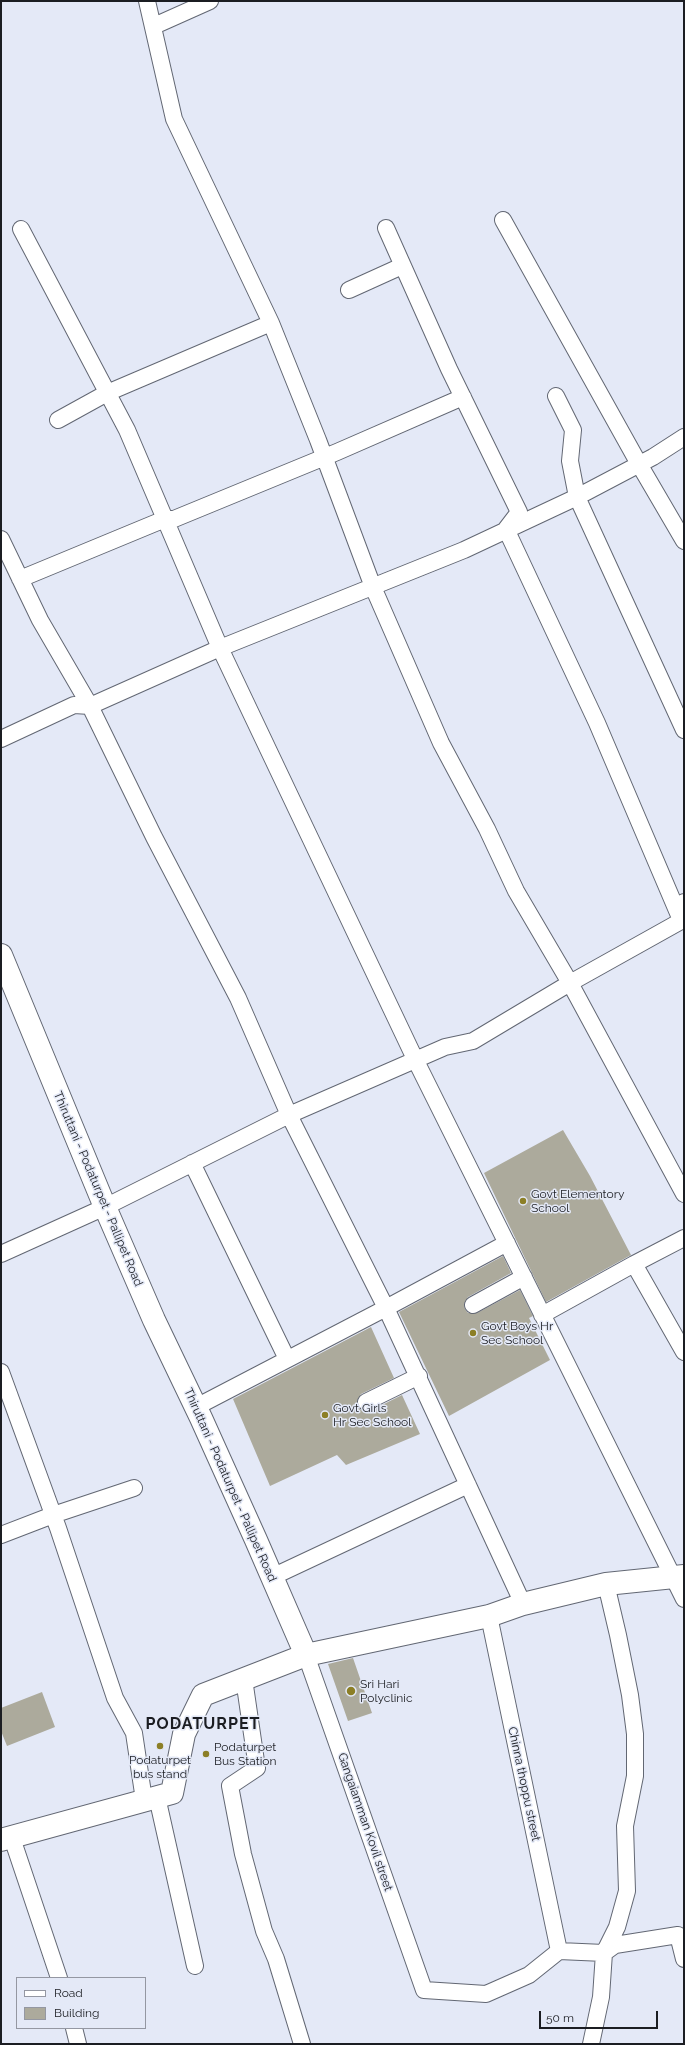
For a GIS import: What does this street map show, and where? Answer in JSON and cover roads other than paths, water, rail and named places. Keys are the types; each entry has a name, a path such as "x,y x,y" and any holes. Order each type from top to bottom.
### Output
{"main road":[{"name":"Thiruttani - Podaturpet - Pallipet Road","path":"1,955 105,1207 154,1320 196,1407 306,1655"},
{"path":"7,1839 172,1793 184,1734 203,1695 306,1655 489,1616 523,1604 606,1584 679,1576"}],"street":[{"path":"147,1 154,26 174,119 271,323 373,587 441,743 487,829 516,891 570,983 684,1194"},
{"path":"154,26 210,1"},
{"path":"503,220 684,542"},
{"path":"386,228 463,397 519,512 506,529"},
{"path":"21,229 127,430 220,648 416,1061 542,1314 679,1576 684,1599"},
{"path":"349,290 402,266"},
{"path":"58,420 107,393 271,323"},
{"path":"556,396 573,430 570,461 577,497 684,730"},
{"path":"12,572 165,519 174,519 324,457 463,397"},
{"path":"1,739 74,705 90,706 220,648 464,550 577,497 639,464 684,437"},
{"path":"506,529 597,723 682,924"},
{"path":"1,539 12,572 90,706 154,836 238,998 289,1115 386,1308 523,1604"},
{"path":"682,924 684,902"},
{"path":"1,1254 105,1207 289,1115 416,1061 445,1047 473,1041 570,983 682,924"},
{"path":"192,1163 288,1359"},
{"path":"542,1314 684,1238"},
{"path":"196,1407 507,1243"},
{"path":"634,1264 684,1352"},
{"path":"473,1305 524,1277"},
{"path":"1,1372 53,1515 115,1698 134,1733 150,1799 195,1966"},
{"path":"366,1402 418,1376"},
{"path":"272,1577 468,1485"},
{"path":"1,1535 53,1515 134,1488"},
{"path":"591,2044 601,1998 604,1953 617,1928 627,1891 625,1826 635,1776 635,1734 630,1695 606,1584"},
{"name":"Chinna thoppu street","path":"489,1616 559,1951"},
{"name":"Gangaiamman Kovil street","path":"306,1655 424,1990 486,1994 529,1975 559,1951"},
{"path":"244,1679 257,1768 230,1786 243,1854 264,1931 276,1959 302,2044"},
{"path":"7,1839 59,1977"},
{"path":"559,1951 604,1953 615,1945 681,1934 684,1959"},
{"path":"74,2029 78,2044"}],"place":[{"name":"Govt Elementory School","path":"523,1201"},
{"name":"Govt Boys Hr Sec School","path":"473,1333"},
{"name":"Govt Girls Hr Sec School","path":"325,1415"},
{"name":"Sri Hari Polyclinic","path":"351,1691"},
{"name":"Podaturpet bus stand","path":"160,1746"},
{"name":"Podaturpet Bus Station","path":"206,1754"}],"district":[{"name":"PODATURPET","path":"203,1724"}]}
